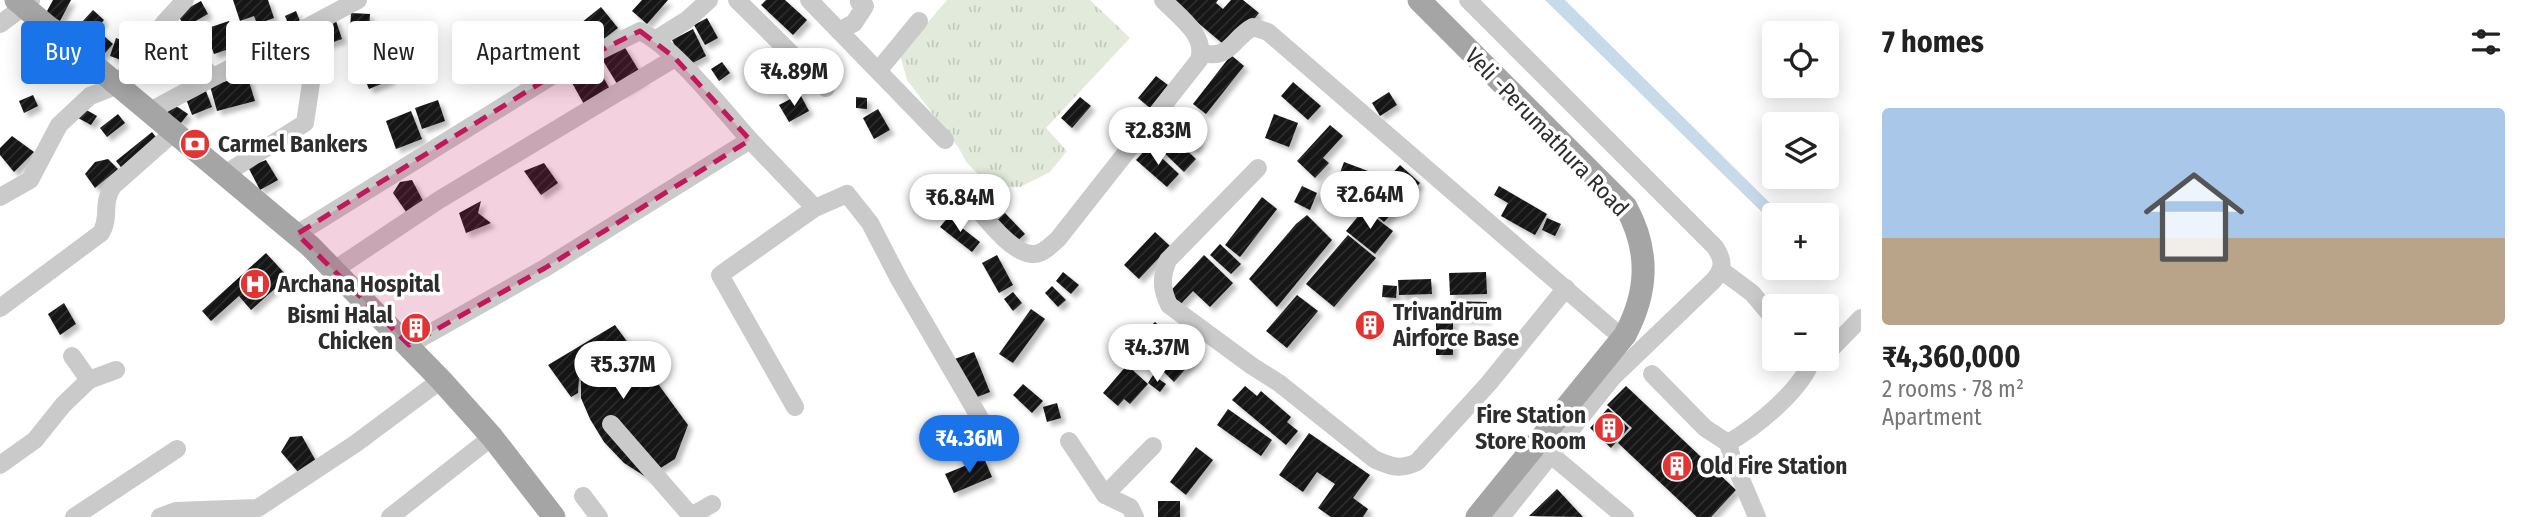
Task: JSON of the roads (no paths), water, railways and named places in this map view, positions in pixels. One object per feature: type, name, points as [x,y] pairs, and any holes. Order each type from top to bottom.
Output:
[{"type":"main road","points":[[1403,0],[1615,217],[1626,243],[1629,265],[1621,312],[1612,329],[1460,517]]},
{"type":"main road","name":"Veli -Perumathura Road","points":[[1419,0],[1626,207],[1638,229],[1643,258],[1643,281],[1637,313],[1625,335],[1477,517]]},
{"type":"main road","points":[[24,2],[118,85],[297,234],[441,380],[492,437],[554,517]]},
{"type":"street","points":[[166,21],[185,0]]},
{"type":"street","points":[[318,21],[358,0]]},
{"type":"street","points":[[655,40],[687,20],[709,0]]},
{"type":"street","points":[[737,0],[826,88]]},
{"type":"street","points":[[809,0],[945,140]]},
{"type":"street","points":[[839,31],[854,23],[865,6],[859,2],[861,0]]},
{"type":"street","points":[[1163,0],[1197,36],[1205,51]]},
{"type":"street","points":[[1468,0],[1721,256],[1721,270],[1713,281],[1613,377],[1501,517]]},
{"type":"street","points":[[0,23],[24,2]]},
{"type":"street","points":[[878,71],[919,21]]},
{"type":"street","points":[[1205,51],[1222,54],[1253,27],[1268,32],[1612,329]]},
{"type":"street","points":[[297,234],[562,69],[640,31],[675,58],[815,208]]},
{"type":"street","points":[[970,200],[1016,248],[1034,255],[1041,253],[1058,239],[1205,51]]},
{"type":"street","points":[[334,270],[439,200],[675,58]]},
{"type":"street","points":[[212,77],[226,70]]},
{"type":"street","points":[[150,111],[199,84]]},
{"type":"street","points":[[225,174],[304,123],[310,84]]},
{"type":"street","points":[[0,197],[30,180],[59,125],[90,96],[118,85]]},
{"type":"street","points":[[0,308],[101,233],[106,219],[106,196],[113,186],[174,132]]},
{"type":"street","points":[[409,345],[545,268],[750,140]]},
{"type":"street","points":[[1258,168],[1168,260],[1162,275],[1163,290],[1169,305],[1279,383],[1374,459],[1390,466],[1405,468],[1418,462],[1489,383],[1566,288]]},
{"type":"street","points":[[795,407],[720,275],[815,208],[847,194],[870,223],[899,279],[995,444]]},
{"type":"street","points":[[1721,270],[1752,293],[1762,305]]},
{"type":"street","points":[[1839,341],[1861,318]]},
{"type":"street","points":[[72,356],[89,380]]},
{"type":"street","points":[[0,465],[35,440],[63,405],[89,380],[116,370]]},
{"type":"street","points":[[1728,443],[1759,423],[1807,371]]},
{"type":"street","points":[[1652,373],[1705,428],[1728,443],[1757,517]]},
{"type":"street","points":[[160,517],[176,511],[258,508],[355,444],[441,380]]},
{"type":"street","points":[[611,424],[692,517],[712,505]]},
{"type":"street","points":[[390,517],[492,437]]},
{"type":"street","points":[[1069,441],[1105,495],[1130,507],[1135,517]]},
{"type":"street","points":[[1105,495],[1153,446]]},
{"type":"street","points":[[74,517],[177,449]]},
{"type":"street","points":[[1550,454],[1625,517]]},
{"type":"street","points":[[583,496],[600,517]]},
{"type":"water","points":[[1545,0],[1565,0],[1770,203],[1762,203],[1762,212]]},
{"type":"place","name":"Carmel Bankers","points":[[195,144]]},
{"type":"place","name":"Archana Hospital","points":[[255,284]]},
{"type":"place","name":"Trivandrum Airforce Base","points":[[1370,325]]},
{"type":"place","name":"Bismi Halal Chicken","points":[[416,328]]},
{"type":"place","name":"Fire Station Store Room","points":[[1609,428]]},
{"type":"place","name":"Old Fire Station","points":[[1677,466]]}]
